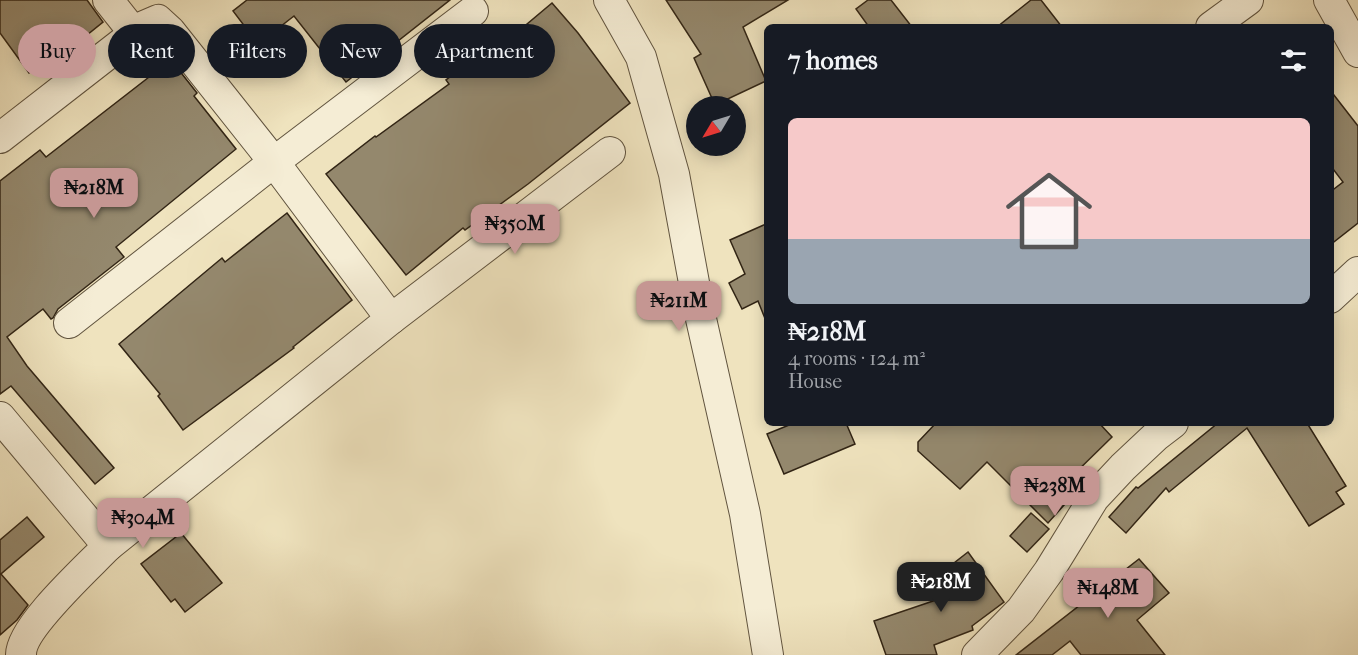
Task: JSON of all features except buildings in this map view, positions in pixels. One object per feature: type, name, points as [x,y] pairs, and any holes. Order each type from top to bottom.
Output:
[{"type":"street","points":[[108,0],[127,24]]},
{"type":"street","points":[[609,0],[640,57],[674,174],[699,310],[745,514],[768,655]]},
{"type":"street","points":[[1215,24],[1248,0]]},
{"type":"street","points":[[1329,0],[1358,52]]},
{"type":"street","points":[[69,323],[274,162],[473,11]]},
{"type":"street","points":[[0,138],[108,55]]},
{"type":"street","points":[[195,62],[274,162],[391,319]]},
{"type":"street","points":[[21,655],[20,647],[32,626],[108,546],[391,319],[610,152]]},
{"type":"street","points":[[1334,294],[1358,272]]},
{"type":"street","points":[[0,417],[108,546]]},
{"type":"street","points":[[977,655],[1021,610],[1050,571],[1094,498],[1158,427]]}]
